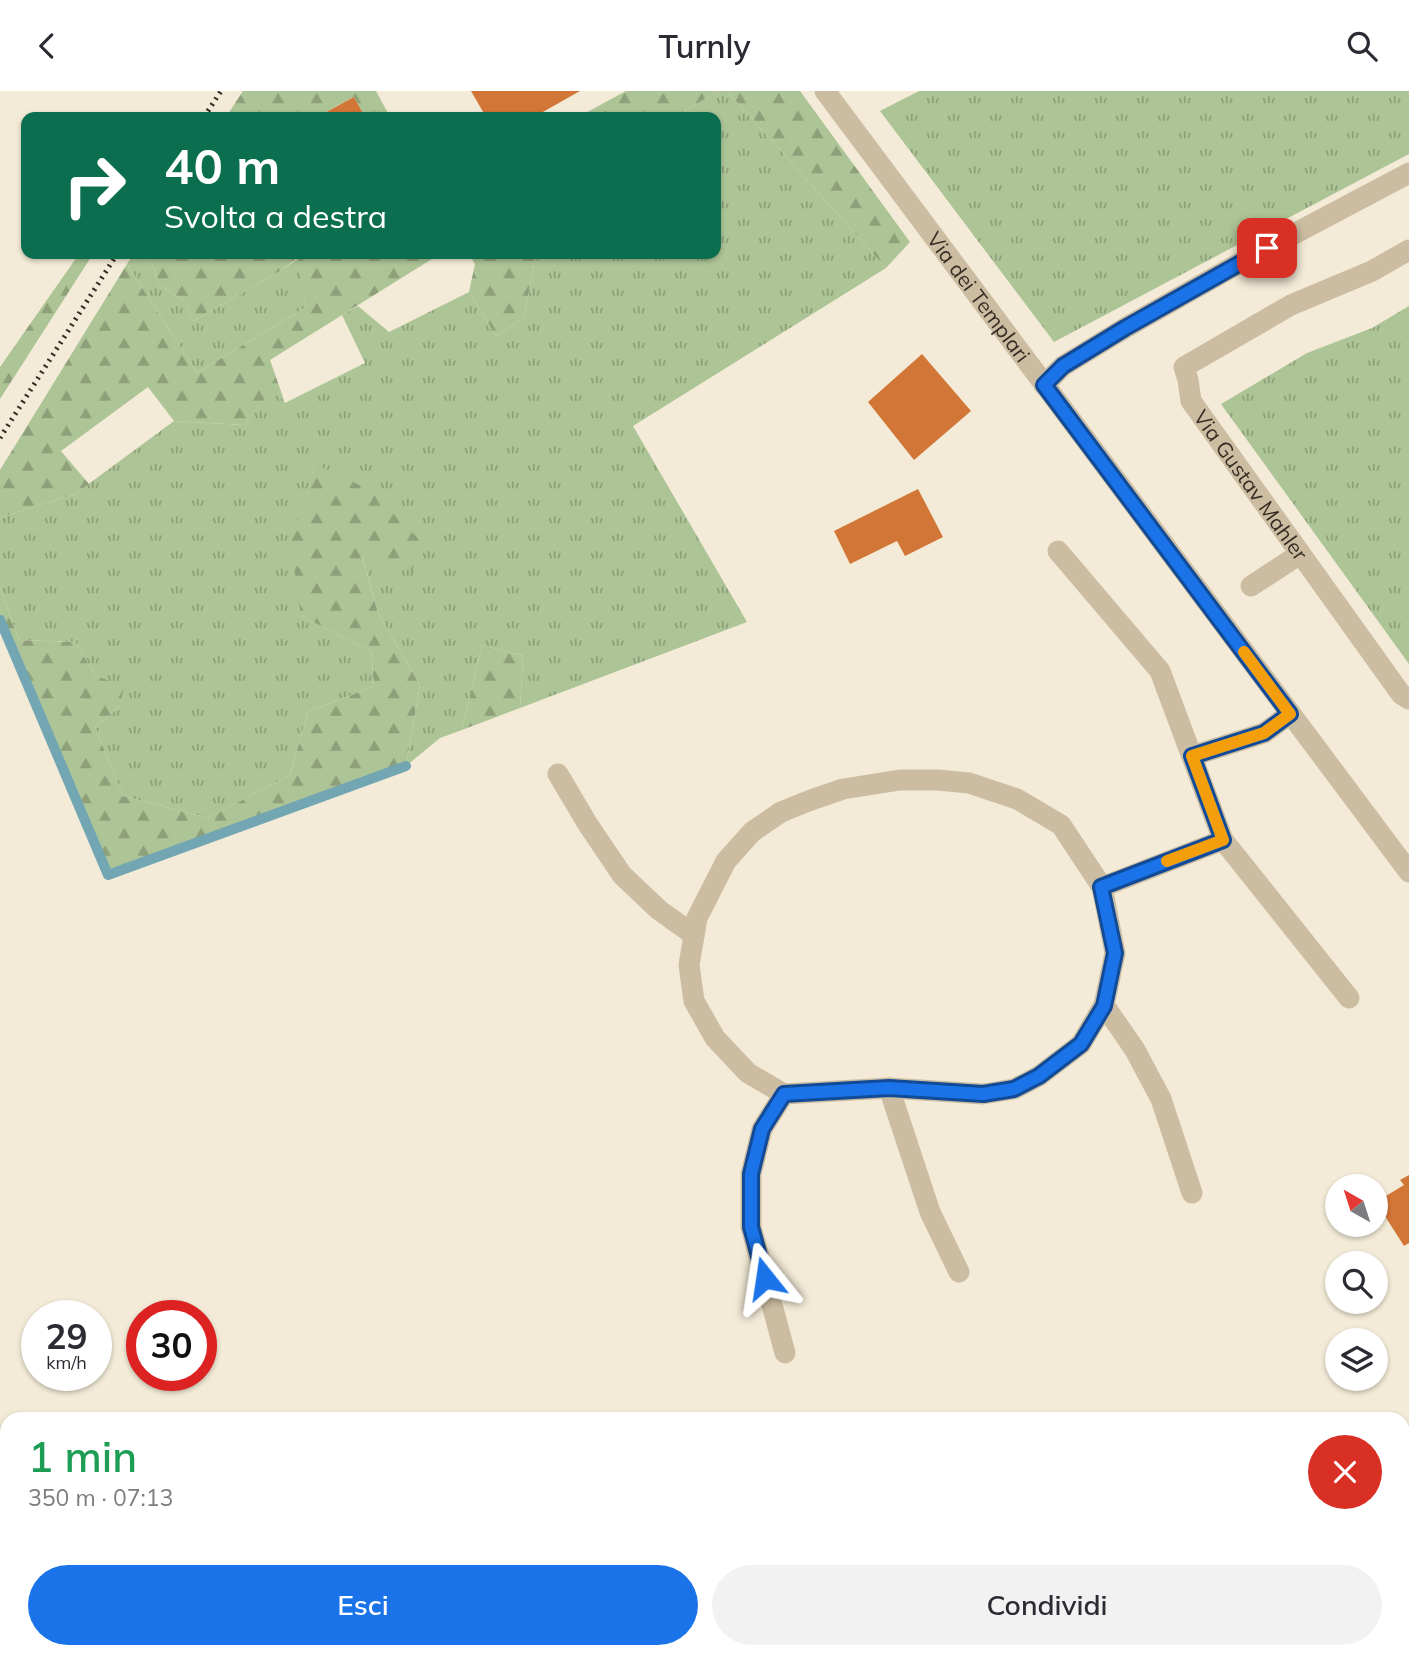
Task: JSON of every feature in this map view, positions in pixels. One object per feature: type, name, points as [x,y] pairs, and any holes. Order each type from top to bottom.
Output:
[{"type":"street","name":"Via dei Templari","points":[[825,91],[1409,872]]},
{"type":"street","points":[[1044,385],[1063,366],[1125,328],[1243,261],[1409,173]]},
{"type":"street","name":"Via Gustav Mahler","points":[[1409,250],[1372,271],[1291,306],[1184,367],[1191,401],[1401,694],[1409,699]]},
{"type":"street","points":[[1058,551],[1160,671],[1223,840],[1349,998]]},
{"type":"street","points":[[1251,586],[1300,554]]},
{"type":"street","points":[[1192,756],[1264,733],[1290,714]]},
{"type":"street","points":[[558,774],[622,875],[659,910],[694,935]]},
{"type":"street","points":[[900,780],[938,780],[969,783],[1017,799],[1061,825],[1101,887],[1115,953],[1104,1006],[1081,1044],[1039,1076],[1014,1089],[983,1094],[889,1088],[784,1094],[748,1073],[715,1038],[694,1001],[689,965],[697,918],[726,861],[752,832],[781,812],[844,789],[900,780]]},
{"type":"street","points":[[1101,887],[1223,840]]},
{"type":"street","points":[[1104,1006],[1135,1050],[1161,1100],[1192,1193]]},
{"type":"street","points":[[889,1088],[929,1212],[959,1272]]},
{"type":"street","points":[[784,1094],[762,1129],[751,1174],[751,1227],[785,1353]]},
{"type":"green space","points":[[243,91],[376,91],[387,112],[362,112],[354,97],[326,112],[229,112]]},
{"type":"green space","points":[[626,91],[719,91],[683,112],[587,112]]},
{"type":"green space","points":[[719,91],[727,91],[886,268],[633,426],[747,622],[520,708],[523,656],[482,645],[462,730],[440,738],[406,766],[420,685],[378,613],[362,555],[315,465],[305,499],[301,616],[371,651],[374,686],[308,712],[290,775],[208,818],[123,796],[95,727],[120,706],[96,676],[75,642],[19,640],[0,588],[2,517],[75,494],[174,421],[244,425],[273,387],[285,403],[365,363],[342,315],[358,306],[389,332],[469,292],[496,336],[524,318],[535,259],[721,259],[721,112],[683,112]]},
{"type":"green space","points":[[727,91],[800,91],[910,242],[886,268]]},
{"type":"green space","points":[[919,91],[1409,91],[1409,154],[1054,342],[880,111]]},
{"type":"green space","points":[[76,259],[90,259],[0,399],[0,367]]},
{"type":"green space","points":[[130,259],[151,259],[159,284],[184,301],[193,321],[299,259],[306,307],[197,373],[127,264]]},
{"type":"green space","points":[[151,259],[296,259],[282,270],[193,321],[184,301],[159,284]]},
{"type":"green space","points":[[298,259],[432,259],[270,360],[285,403],[273,388],[244,425],[174,421],[148,387],[61,451],[89,484],[75,494],[2,517],[0,520],[0,470],[127,264],[197,373],[306,307]]},
{"type":"green space","points":[[472,259],[535,259],[524,318],[496,336],[469,292],[475,264]]},
{"type":"green space","points":[[1409,306],[1409,664],[1221,404],[1307,353],[1372,328]]},
{"type":"green space","points":[[315,464],[368,489],[422,542],[412,571],[362,556],[378,613],[420,685],[406,766],[108,875],[0,620],[0,588],[19,640],[75,642],[96,676],[124,686],[120,706],[95,727],[123,796],[208,818],[290,775],[308,712],[374,686],[371,651],[301,616],[290,540]]},
{"type":"green space","points":[[482,645],[523,656],[520,708],[462,730]]},
{"type":"building","points":[[471,91],[580,91],[543,112],[483,112]]},
{"type":"building","points":[[354,97],[362,112],[326,112]]},
{"type":"building","points":[[922,354],[971,411],[914,460],[868,402]]},
{"type":"building","points":[[918,489],[943,537],[905,556],[897,541],[850,564],[834,531]]},
{"type":"building","points":[[1409,1175],[1409,1243],[1404,1246],[1388,1221],[1388,1195],[1404,1185],[1400,1180]]},
{"type":"waterway","points":[[0,620],[108,875],[406,766]]},
{"type":"railway","points":[[207,112],[221,91]]},
{"type":"railway","points":[[0,438],[114,259]]},
{"type":"slow traffic","points":[[1167,861],[1223,840],[1192,756],[1264,733],[1290,714],[1244,652]]},
{"type":"route","points":[[765,1278],[751,1227],[751,1174],[762,1129],[784,1094],[889,1088],[983,1094],[1014,1089],[1039,1076],[1081,1044],[1104,1006],[1115,953],[1101,887],[1223,840],[1192,756],[1264,733],[1290,714],[1044,385],[1063,366],[1267,248]]}]
